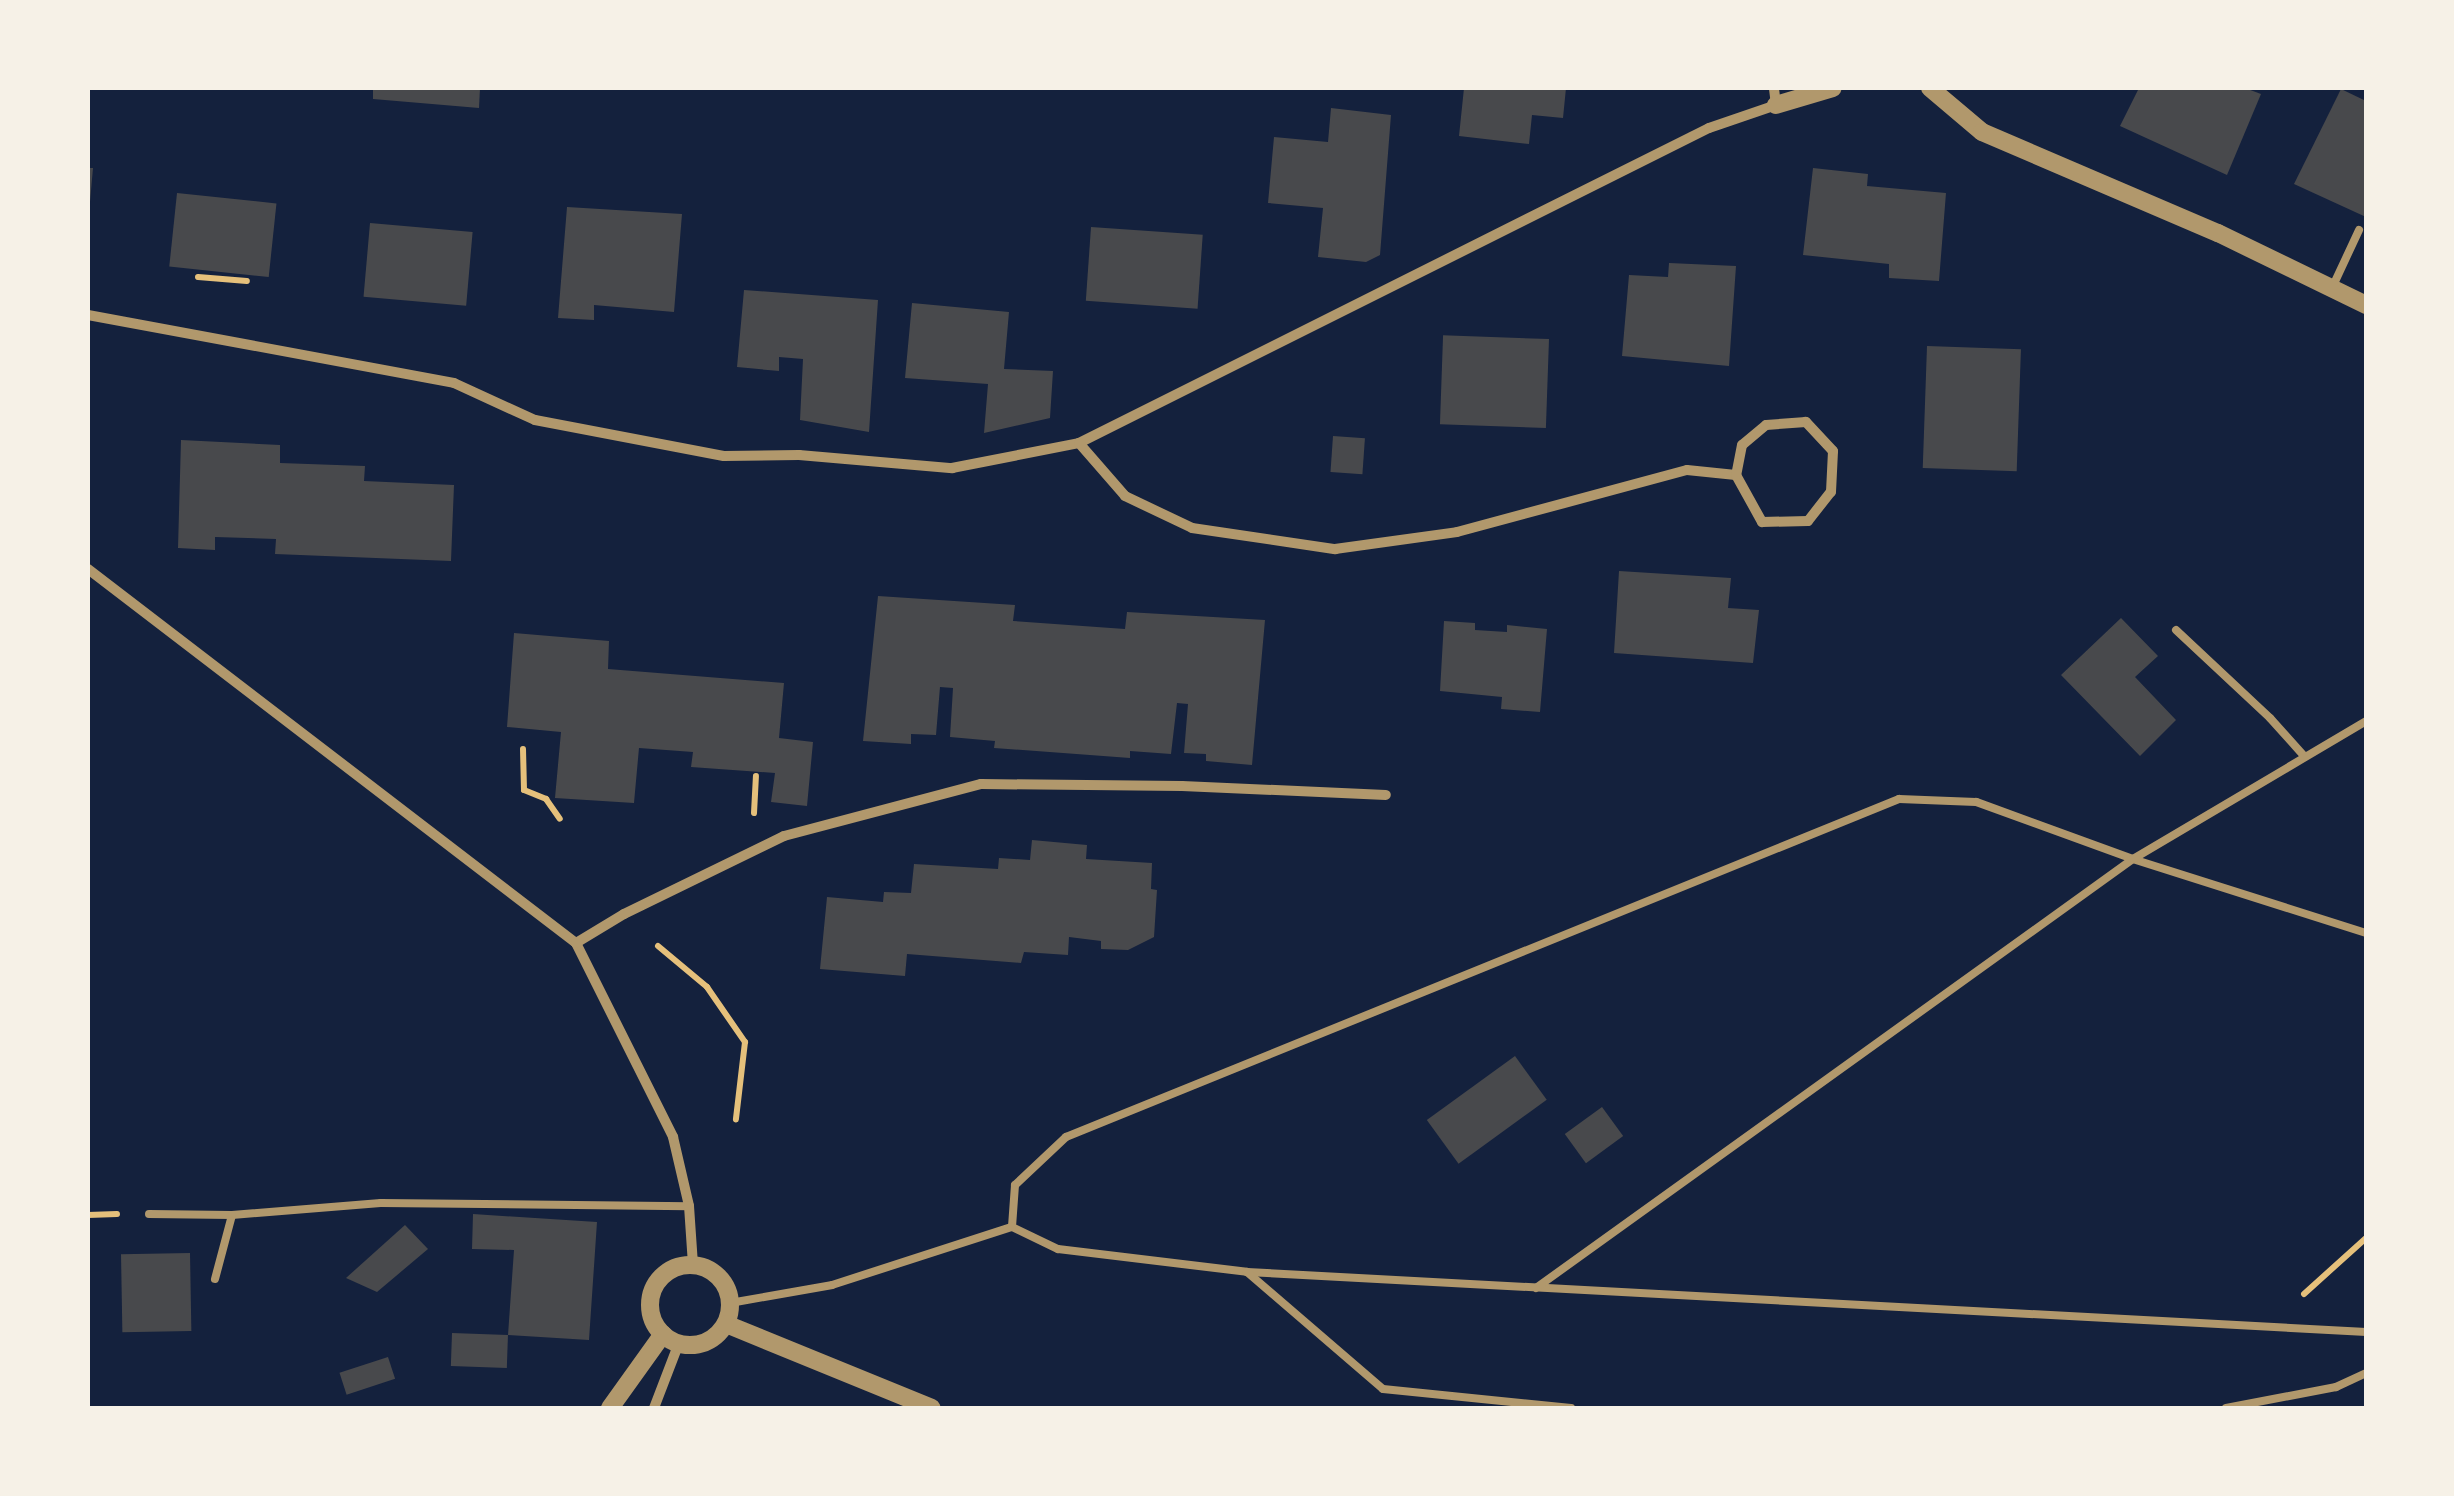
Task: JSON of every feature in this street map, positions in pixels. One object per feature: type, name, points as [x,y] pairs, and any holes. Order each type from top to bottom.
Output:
[{"type":"street","points":[[88,315],[454,383],[535,420],[724,456],[799,455],[952,468],[1079,444],[1775,96],[1833,88]]},
{"type":"street","points":[[1930,88],[1982,132],[2366,305]]},
{"type":"street","points":[[1806,422],[1833,450],[1831,492],[1808,521],[1762,522],[1736,474],[1742,445],[1766,425],[1806,422]]},
{"type":"street","points":[[1079,444],[1124,496],[1192,528],[1335,549],[1457,532],[1687,470],[1736,474]]},
{"type":"street","points":[[88,569],[576,943],[672,1136],[689,1206],[693,1265]]},
{"type":"street","points":[[576,943],[624,914],[784,836],[980,784],[1182,786],[1386,795]]},
{"type":"street","points":[[693,1265],[718,1276],[730,1303],[726,1324],[706,1342],[671,1339],[652,1319],[652,1293],[667,1272],[693,1265]]},
{"type":"street","points":[[726,1324],[932,1408]]},
{"type":"street","points":[[610,1408],[671,1339]]},
{"type":"street","points":[[654,1408],[671,1339]]},
{"type":"lane","points":[[2332,288],[2359,230]]},
{"type":"lane","points":[[2176,630],[2270,718],[2306,758]]},
{"type":"lane","points":[[1536,1288],[2133,858],[2366,721]]},
{"type":"lane","points":[[1012,1227],[1015,1185],[1066,1137],[1899,798],[1976,802],[2133,858],[2366,932]]},
{"type":"lane","points":[[149,1214],[232,1215],[381,1204],[689,1206]]},
{"type":"lane","points":[[215,1279],[232,1215]]},
{"type":"lane","points":[[730,1303],[832,1285],[1012,1227],[1058,1249],[1247,1272],[2366,1332]]},
{"type":"lane","points":[[1247,1272],[1383,1389],[1572,1408]]},
{"type":"lane","points":[[2226,1408],[2336,1387],[2366,1373]]},
{"type":"path","points":[[198,277],[248,281]]},
{"type":"path","points":[[523,749],[524,790],[546,799],[560,819]]},
{"type":"path","points":[[754,815],[756,776]]},
{"type":"path","points":[[658,946],[707,987],[745,1042],[736,1119]]},
{"type":"path","points":[[2269,1324],[2366,1238]]},
{"type":"building","points":[[373,88],[480,88],[479,108],[373,99]]},
{"type":"building","points":[[1464,88],[1566,88],[1563,118],[1532,115],[1529,144],[1459,136]]},
{"type":"building","points":[[2139,88],[2245,88],[2261,94],[2227,175],[2120,126]]},
{"type":"building","points":[[2341,89],[2366,101],[2366,217],[2294,184]]},
{"type":"building","points":[[1331,108],[1391,115],[1380,255],[1366,262],[1318,257],[1323,208],[1268,203],[1274,137],[1328,142]]},
{"type":"building","points":[[88,168],[93,168],[90,202],[88,202]]},
{"type":"building","points":[[1813,168],[1868,174],[1867,186],[1946,193],[1939,281],[1889,278],[1889,264],[1803,255]]},
{"type":"building","points":[[177,193],[276,203],[269,277],[169,267]]},
{"type":"building","points":[[567,207],[682,214],[674,312],[594,305],[594,320],[558,318]]},
{"type":"building","points":[[370,223],[473,232],[466,306],[364,297]]},
{"type":"building","points":[[1091,227],[1203,235],[1198,309],[1086,301]]},
{"type":"building","points":[[1669,263],[1736,266],[1729,366],[1622,356],[1629,275],[1668,277]]},
{"type":"building","points":[[744,290],[878,300],[869,432],[800,420],[803,359],[779,357],[779,371],[737,367]]},
{"type":"building","points":[[912,303],[1009,312],[1004,369],[1053,371],[1050,418],[984,433],[988,384],[905,378]]},
{"type":"building","points":[[1443,335],[1549,339],[1546,428],[1440,424]]},
{"type":"building","points":[[1927,346],[2021,349],[2017,471],[1923,468]]},
{"type":"building","points":[[1333,436],[1365,438],[1362,474],[1330,472]]},
{"type":"building","points":[[181,440],[280,445],[280,463],[365,466],[364,481],[454,485],[451,561],[275,554],[276,539],[215,537],[215,550],[178,548]]},
{"type":"building","points":[[1619,571],[1731,578],[1728,608],[1759,610],[1753,663],[1614,653]]},
{"type":"building","points":[[878,596],[1015,605],[1013,621],[1125,629],[1127,612],[1265,620],[1252,765],[1206,761],[1206,754],[1184,753],[1188,704],[1177,703],[1171,754],[1130,751],[1130,758],[994,748],[995,741],[950,737],[953,688],[940,687],[936,735],[911,734],[911,744],[863,741]]},
{"type":"building","points":[[2121,618],[2158,656],[2135,677],[2176,720],[2140,756],[2061,675]]},
{"type":"building","points":[[1444,621],[1475,623],[1475,630],[1507,632],[1507,625],[1547,629],[1540,712],[1501,709],[1502,697],[1440,691]]},
{"type":"building","points":[[514,633],[609,641],[608,669],[784,683],[779,738],[813,742],[807,806],[771,802],[775,773],[691,767],[693,752],[639,748],[634,803],[555,798],[561,732],[507,727]]},
{"type":"building","points":[[1032,840],[1087,845],[1086,859],[1152,863],[1151,889],[1157,890],[1154,937],[1128,950],[1101,949],[1101,941],[1069,937],[1068,955],[1024,952],[1021,963],[907,954],[905,976],[820,969],[827,897],[883,902],[884,892],[911,893],[914,864],[998,869],[999,858],[1030,860]]},
{"type":"building","points":[[1515,1056],[1547,1100],[1459,1164],[1427,1120]]},
{"type":"building","points":[[1602,1107],[1623,1136],[1586,1163],[1565,1134]]},
{"type":"building","points":[[473,1214],[597,1222],[589,1340],[508,1335],[514,1250],[472,1249]]},
{"type":"building","points":[[405,1225],[428,1249],[377,1292],[346,1278]]},
{"type":"building","points":[[190,1253],[191,1331],[122,1332],[121,1254]]},
{"type":"building","points":[[452,1333],[508,1335],[507,1368],[451,1366]]},
{"type":"building","points":[[388,1357],[395,1379],[347,1395],[339,1373]]}]
